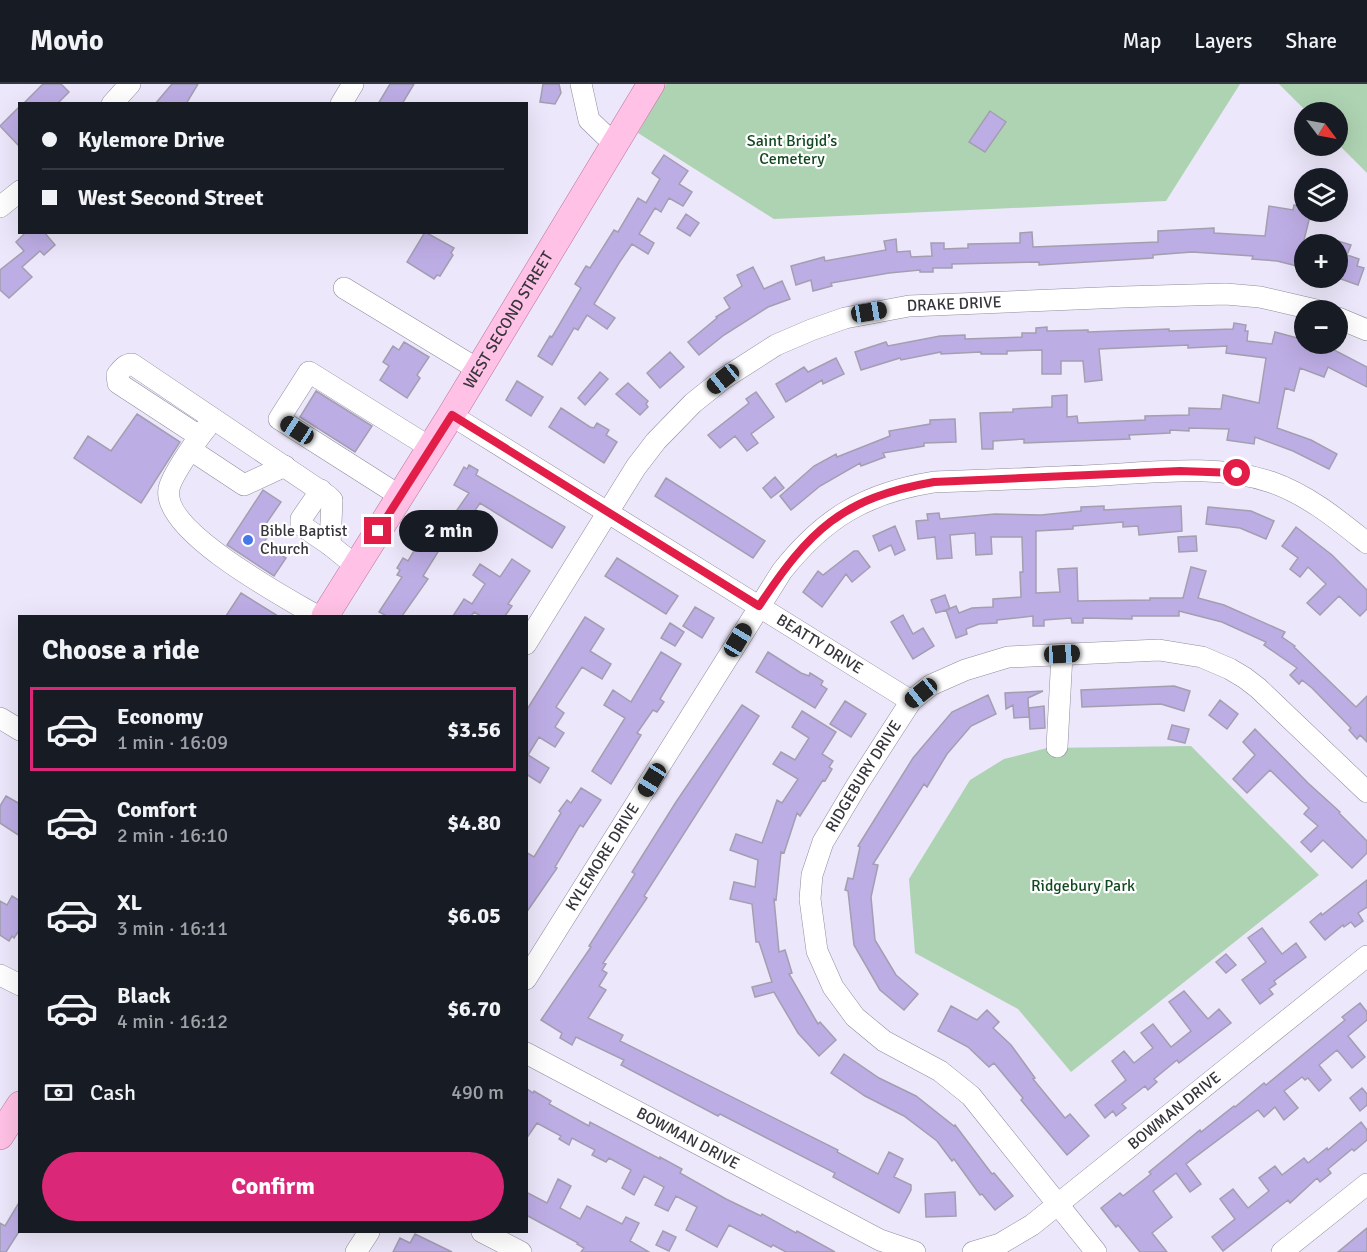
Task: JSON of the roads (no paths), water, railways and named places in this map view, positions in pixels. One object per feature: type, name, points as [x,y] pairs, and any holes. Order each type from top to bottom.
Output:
[{"type":"main road","name":"WEST SECOND STREET","points":[[326,615],[452,415],[651,84]]},
{"type":"main road","points":[[0,1136],[18,1108]]},
{"type":"street","points":[[114,102],[130,84]]},
{"type":"street","points":[[342,102],[353,84]]},
{"type":"street","points":[[581,84],[589,120],[614,144]]},
{"type":"street","points":[[0,207],[18,193]]},
{"type":"street","points":[[344,288],[478,370]]},
{"type":"street","name":"DRAKE DRIVE","points":[[528,641],[636,467],[656,441],[693,403],[723,379],[776,345],[845,318],[933,304],[1226,294],[1260,297],[1294,305]]},
{"type":"street","points":[[1348,322],[1367,330]]},
{"type":"street","points":[[285,466],[244,485],[195,443],[118,383],[117,375],[126,366],[132,364],[217,419],[321,490],[332,500],[330,544]]},
{"type":"street","points":[[400,496],[279,418],[309,372],[431,448]]},
{"type":"street","name":"BEATTY DRIVE","points":[[452,415],[911,701]]},
{"type":"street","points":[[217,419],[211,422],[195,443],[169,490],[172,507],[196,537],[235,567],[315,615]]},
{"type":"street","name":"KYLEMORE DRIVE","points":[[528,976],[759,606],[797,553],[816,533],[857,504],[881,494],[934,482],[1180,471],[1237,473],[1272,482],[1305,497],[1367,543]]},
{"type":"street","points":[[321,490],[300,522],[301,525],[330,544],[356,566]]},
{"type":"street","name":"RIDGEBURY DRIVE","points":[[1096,1252],[971,1096],[940,1071],[884,1041],[855,1017],[833,987],[818,951],[810,899],[812,875],[829,830],[911,701],[931,685],[978,665],[1008,657],[1159,650],[1181,652],[1215,662],[1258,688],[1367,792]]},
{"type":"street","points":[[1057,747],[1062,654]]},
{"type":"street","points":[[0,718],[18,729]]},
{"type":"street","name":"BOWMAN DRIVE","points":[[973,1252],[1000,1244],[1018,1234],[1367,956]]},
{"type":"street","name":"BOWMAN DRIVE","points":[[528,1054],[880,1240],[915,1252]]},
{"type":"street","points":[[1282,1252],[1367,1184]]},
{"type":"street","points":[[356,1252],[368,1233]]},
{"type":"street","points":[[484,1233],[521,1252]]},
{"type":"place","name":"Bible Baptist Church","points":[[248,540]]},
{"type":"park label","name":"Saint Brigid’s Cemetery","points":[[792,150]]},
{"type":"park label","name":"Ridgebury Park","points":[[1083,886]]}]
